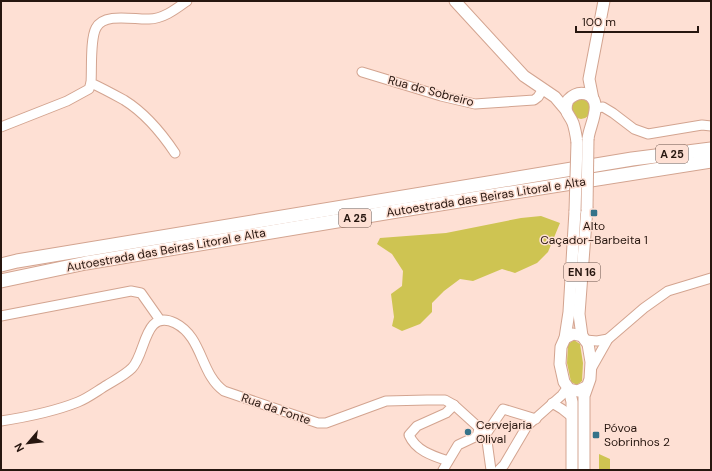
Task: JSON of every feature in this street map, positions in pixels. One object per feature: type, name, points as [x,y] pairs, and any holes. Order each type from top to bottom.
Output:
[{"type":"highway","name":"Autoestrada das Beiras Litoral e Alta","points":[[1,265],[17,261],[632,159],[711,149]]},
{"type":"highway","name":"Autoestrada das Beiras Litoral e Alta","points":[[1,281],[94,261],[422,206],[711,161]]},
{"type":"main road","points":[[455,1],[524,76],[560,101],[566,110]]},
{"type":"main road","name":"EN 16","points":[[584,470],[584,396],[590,379],[591,362],[579,314],[587,208],[588,139],[594,108],[589,79],[604,1]]},
{"type":"main road","name":"EN 16","points":[[572,470],[572,402],[568,388],[564,382],[560,364],[561,347],[565,338],[569,312],[575,211],[577,142],[576,132],[566,110],[568,100],[578,94],[589,79]]},
{"type":"main road","points":[[546,90],[562,95],[585,94],[594,108],[590,121],[581,124],[572,121]]},
{"type":"main road","points":[[565,338],[573,334],[584,338]]},
{"type":"main road","points":[[568,388],[578,391],[586,387]]},
{"type":"street","points":[[1,127],[66,101],[89,88],[91,83],[94,36],[97,26],[103,21],[117,18],[149,19],[168,14],[187,1]]},
{"type":"street","name":"Rua do Sobreiro","points":[[362,72],[428,92],[475,104],[534,100],[546,90]]},
{"type":"street","points":[[91,83],[125,101],[146,118],[163,136],[175,153]]},
{"type":"street","points":[[594,108],[603,107],[634,129],[648,134],[702,125],[711,126]]},
{"type":"street","points":[[590,369],[608,339],[634,316],[662,295],[675,289],[711,278]]},
{"type":"street","points":[[1,316],[131,291],[141,293],[160,320],[152,327],[133,368],[121,377],[79,402],[32,416],[1,421]]},
{"type":"street","name":"Rua da Fonte","points":[[160,320],[167,320],[176,324],[191,336],[199,350],[210,377],[216,385],[224,391],[318,423],[326,423],[386,401],[445,400],[451,404]]},
{"type":"street","points":[[584,338],[597,341],[608,339]]},
{"type":"street","points":[[499,470],[504,465],[527,426],[568,388]]},
{"type":"street","points":[[552,403],[562,408],[572,417]]},
{"type":"street","points":[[448,461],[421,450],[409,435],[417,426],[446,413],[451,404],[482,432],[490,470]]},
{"type":"street","points":[[443,470],[458,445],[482,432],[503,409],[536,419]]},
{"type":"shaded area","points":[[581,99],[588,102],[591,109],[588,116],[581,119],[574,116],[571,109],[574,102]]},
{"type":"shaded area","points":[[541,216],[560,223],[548,252],[537,263],[515,273],[502,269],[473,281],[460,279],[444,291],[432,303],[432,312],[420,324],[402,331],[392,326],[394,317],[391,294],[402,286],[403,271],[392,254],[377,244],[380,238],[446,233],[521,218]]},
{"type":"shaded area","points":[[574,340],[580,344],[583,363],[582,381],[577,385],[571,382],[567,363],[568,344]]},
{"type":"shaded area","points":[[599,454],[610,459],[610,470],[599,470]]},
{"type":"place","name":"Alto Caçador-Barbeita 1","points":[[594,213]]},
{"type":"place","name":"Cervejaria Olival","points":[[468,432]]},
{"type":"place","name":"Póvoa Sobrinhos 2","points":[[596,435]]}]
